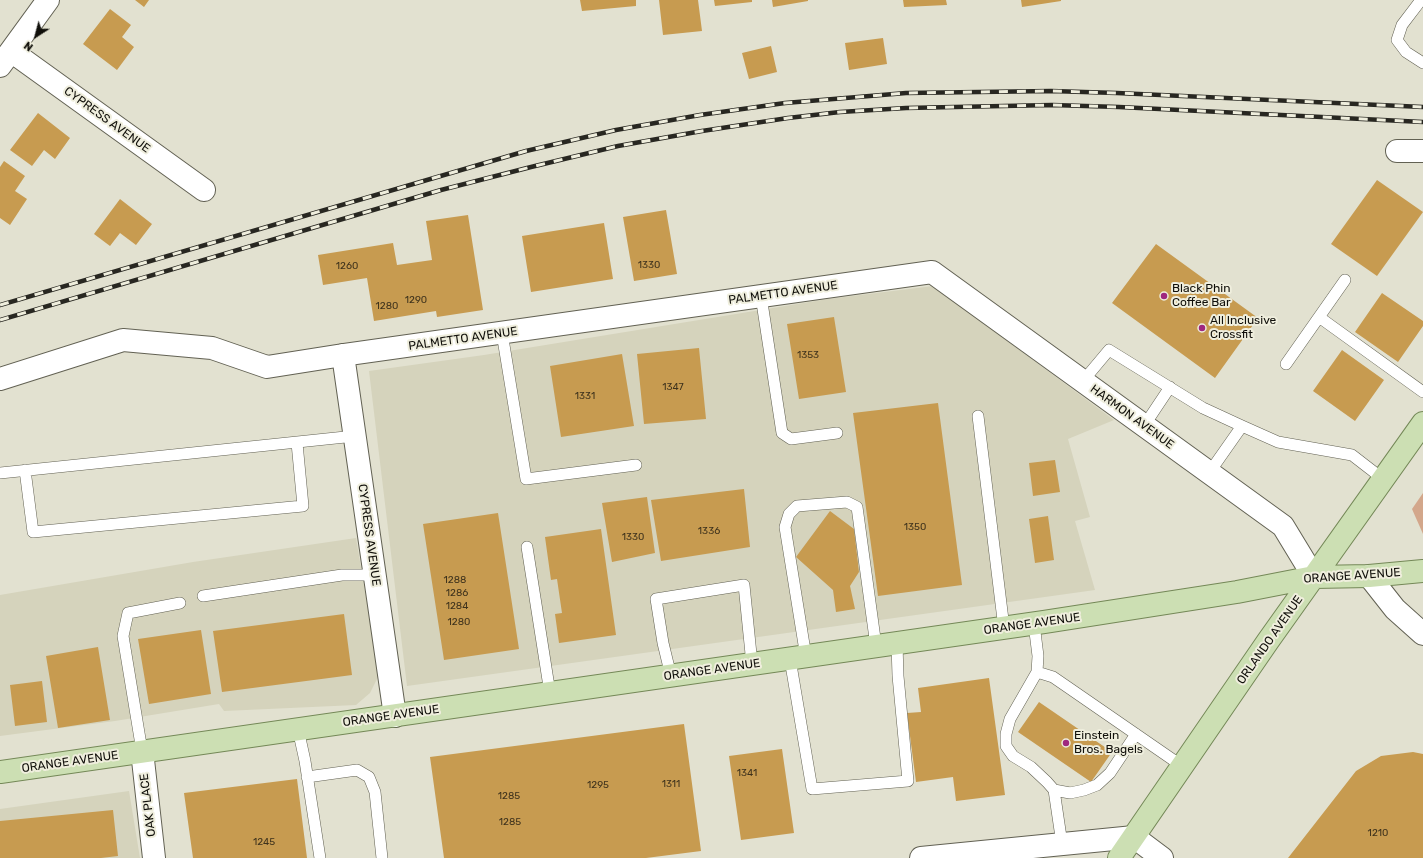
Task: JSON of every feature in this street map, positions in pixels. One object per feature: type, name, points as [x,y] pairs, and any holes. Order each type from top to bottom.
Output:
[{"type":"main road","name":"ORLANDO AVENUE","points":[[1119,858],[1423,423]]},
{"type":"main road","name":"ORANGE AVENUE","points":[[0,772],[1034,624],[1237,592],[1314,577],[1369,576],[1423,571]]},
{"type":"street","points":[[5,58],[48,0]]},
{"type":"street","name":"CYPRESS AVENUE","points":[[5,58],[204,190]]},
{"type":"street","points":[[1396,151],[1423,151]]},
{"type":"street","name":"PALMETTO AVENUE","points":[[0,379],[123,340],[212,348],[267,367],[932,272]]},
{"type":"street","name":"HARMON AVENUE","points":[[932,272],[1283,526],[1314,577]]},
{"type":"street","name":"CYPRESS AVENUE","points":[[343,355],[395,716]]},
{"type":"street","points":[[1369,576],[1395,609],[1423,634]]},
{"type":"street","name":"OAK PLACE","points":[[142,751],[154,858]]},
{"type":"street","points":[[921,858],[1134,837],[1162,858]]},
{"type":"lane","points":[[1421,0],[1402,25],[1397,40],[1406,52],[1423,63]]},
{"type":"lane","points":[[1286,364],[1345,280]]},
{"type":"lane","points":[[761,296],[782,433],[791,439],[837,433]]},
{"type":"lane","points":[[1319,316],[1423,392]]},
{"type":"lane","points":[[502,333],[526,479],[636,465]]},
{"type":"lane","points":[[1083,381],[1109,350],[1203,408],[1278,442],[1352,455],[1383,479]]},
{"type":"lane","points":[[1144,426],[1170,387]]},
{"type":"lane","points":[[978,416],[1004,628]]},
{"type":"lane","points":[[1209,473],[1242,426]]},
{"type":"lane","points":[[0,473],[355,436]]},
{"type":"lane","points":[[25,470],[32,532],[303,506],[297,442]]},
{"type":"lane","points":[[847,502],[857,507],[886,645],[898,676],[908,781],[812,789],[798,658],[785,527],[789,514],[797,506],[847,502]]},
{"type":"lane","points":[[527,547],[550,693]]},
{"type":"lane","points":[[203,596],[342,575],[375,575]]},
{"type":"lane","points":[[670,676],[656,599],[744,586],[752,664]]},
{"type":"lane","points":[[142,751],[123,636],[128,613],[180,603]]},
{"type":"lane","points":[[1034,624],[1038,656],[1037,672],[1010,719],[1006,734],[1006,746],[1014,756],[1031,767],[1054,790],[1062,844]]},
{"type":"lane","points":[[1037,672],[1053,677],[1182,766]]},
{"type":"lane","points":[[298,729],[320,858]]},
{"type":"lane","points":[[1054,790],[1070,793],[1097,785],[1110,773],[1136,734]]},
{"type":"lane","points":[[307,777],[357,770],[369,777],[375,792],[382,858]]},
{"type":"shaded area","points":[[933,286],[1114,420],[1068,439],[1090,517],[1075,521],[1095,590],[407,686],[369,371],[484,355],[828,299]]},
{"type":"shaded area","points":[[1423,493],[1423,534],[1412,509]]},
{"type":"shaded area","points":[[356,538],[379,675],[370,693],[356,705],[224,711],[219,704],[115,721],[0,736],[0,595],[193,562]]},
{"type":"shaded area","points":[[129,791],[140,858],[0,858],[0,809]]},
{"type":"building","points":[[135,0],[149,0],[144,7]]},
{"type":"building","points":[[580,0],[636,0],[636,6],[582,11]]},
{"type":"building","points":[[659,0],[698,0],[702,31],[663,35]]},
{"type":"building","points":[[714,0],[752,0],[752,2],[715,6]]},
{"type":"building","points":[[772,0],[808,0],[808,1],[773,7]]},
{"type":"building","points":[[903,0],[946,0],[947,5],[904,7]]},
{"type":"building","points":[[1021,0],[1061,0],[1061,1],[1022,7]]},
{"type":"building","points":[[110,9],[131,25],[122,37],[134,47],[117,70],[83,44]]},
{"type":"building","points":[[883,38],[887,64],[849,70],[845,43]]},
{"type":"building","points":[[771,46],[777,72],[749,79],[742,53]]},
{"type":"building","points":[[38,113],[70,138],[55,159],[44,150],[32,166],[10,150]]},
{"type":"building","points":[[4,161],[25,176],[15,191],[27,199],[10,225],[0,218],[0,167]]},
{"type":"building","points":[[1377,180],[1423,212],[1377,276],[1331,244]]},
{"type":"building","points":[[120,199],[152,224],[136,245],[120,233],[110,246],[94,234]]},
{"type":"building","points":[[666,210],[677,274],[634,281],[623,217]]},
{"type":"building","points":[[468,215],[483,310],[437,317],[436,311],[374,321],[367,278],[323,285],[318,255],[393,243],[397,265],[432,260],[426,221]]},
{"type":"building","points":[[604,223],[613,279],[531,292],[522,236]]},
{"type":"building","points":[[1156,244],[1258,318],[1215,378],[1112,303]]},
{"type":"building","points":[[1382,293],[1423,321],[1423,326],[1398,362],[1355,332]]},
{"type":"building","points":[[834,317],[846,392],[799,399],[787,324]]},
{"type":"building","points":[[699,348],[706,419],[644,424],[637,354]]},
{"type":"building","points":[[1342,350],[1384,380],[1355,421],[1313,391]]},
{"type":"building","points":[[622,354],[634,426],[561,437],[550,366]]},
{"type":"building","points":[[938,403],[962,585],[878,596],[853,413]]},
{"type":"building","points":[[1055,460],[1060,492],[1033,496],[1029,463]]},
{"type":"building","points":[[744,489],[750,547],[661,561],[651,500]]},
{"type":"building","points":[[647,497],[655,553],[612,562],[602,503]]},
{"type":"building","points":[[830,511],[854,529],[859,572],[850,586],[855,609],[836,612],[833,590],[796,557]]},
{"type":"building","points":[[498,513],[519,649],[444,660],[423,524]]},
{"type":"building","points":[[1048,516],[1054,560],[1035,563],[1029,519]]},
{"type":"building","points":[[601,529],[616,635],[559,643],[555,614],[562,613],[557,579],[551,580],[545,537]]},
{"type":"building","points":[[344,614],[352,675],[222,692],[213,631]]},
{"type":"building","points":[[201,630],[211,694],[149,704],[138,639]]},
{"type":"building","points":[[98,647],[110,720],[58,728],[46,656]]},
{"type":"building","points":[[989,678],[1005,795],[956,801],[953,777],[916,782],[907,713],[921,712],[918,688]]},
{"type":"building","points":[[42,681],[47,722],[15,726],[10,685]]},
{"type":"building","points":[[1039,702],[1112,752],[1091,782],[1018,732]]},
{"type":"building","points":[[684,724],[701,851],[646,858],[444,858],[430,757]]},
{"type":"building","points":[[782,749],[794,833],[741,840],[729,756]]},
{"type":"building","points":[[1413,752],[1423,754],[1423,858],[1288,858],[1356,771],[1381,756]]},
{"type":"building","points":[[297,779],[307,858],[193,858],[184,793]]},
{"type":"building","points":[[113,810],[118,856],[101,858],[0,858],[0,821]]},
{"type":"railway","points":[[0,305],[526,151],[616,130],[700,115],[785,103],[906,93],[1051,91],[1423,107]]},
{"type":"railway","points":[[0,320],[441,190],[618,146],[788,118],[840,112],[906,108],[1052,105],[1423,122]]},
{"type":"place","name":"Black Phin Coffee Bar","points":[[1164,296]]},
{"type":"place","name":"All Inclusive Crossfit","points":[[1202,328]]},
{"type":"place","name":"Einstein Bros. Bagels","points":[[1066,743]]}]
